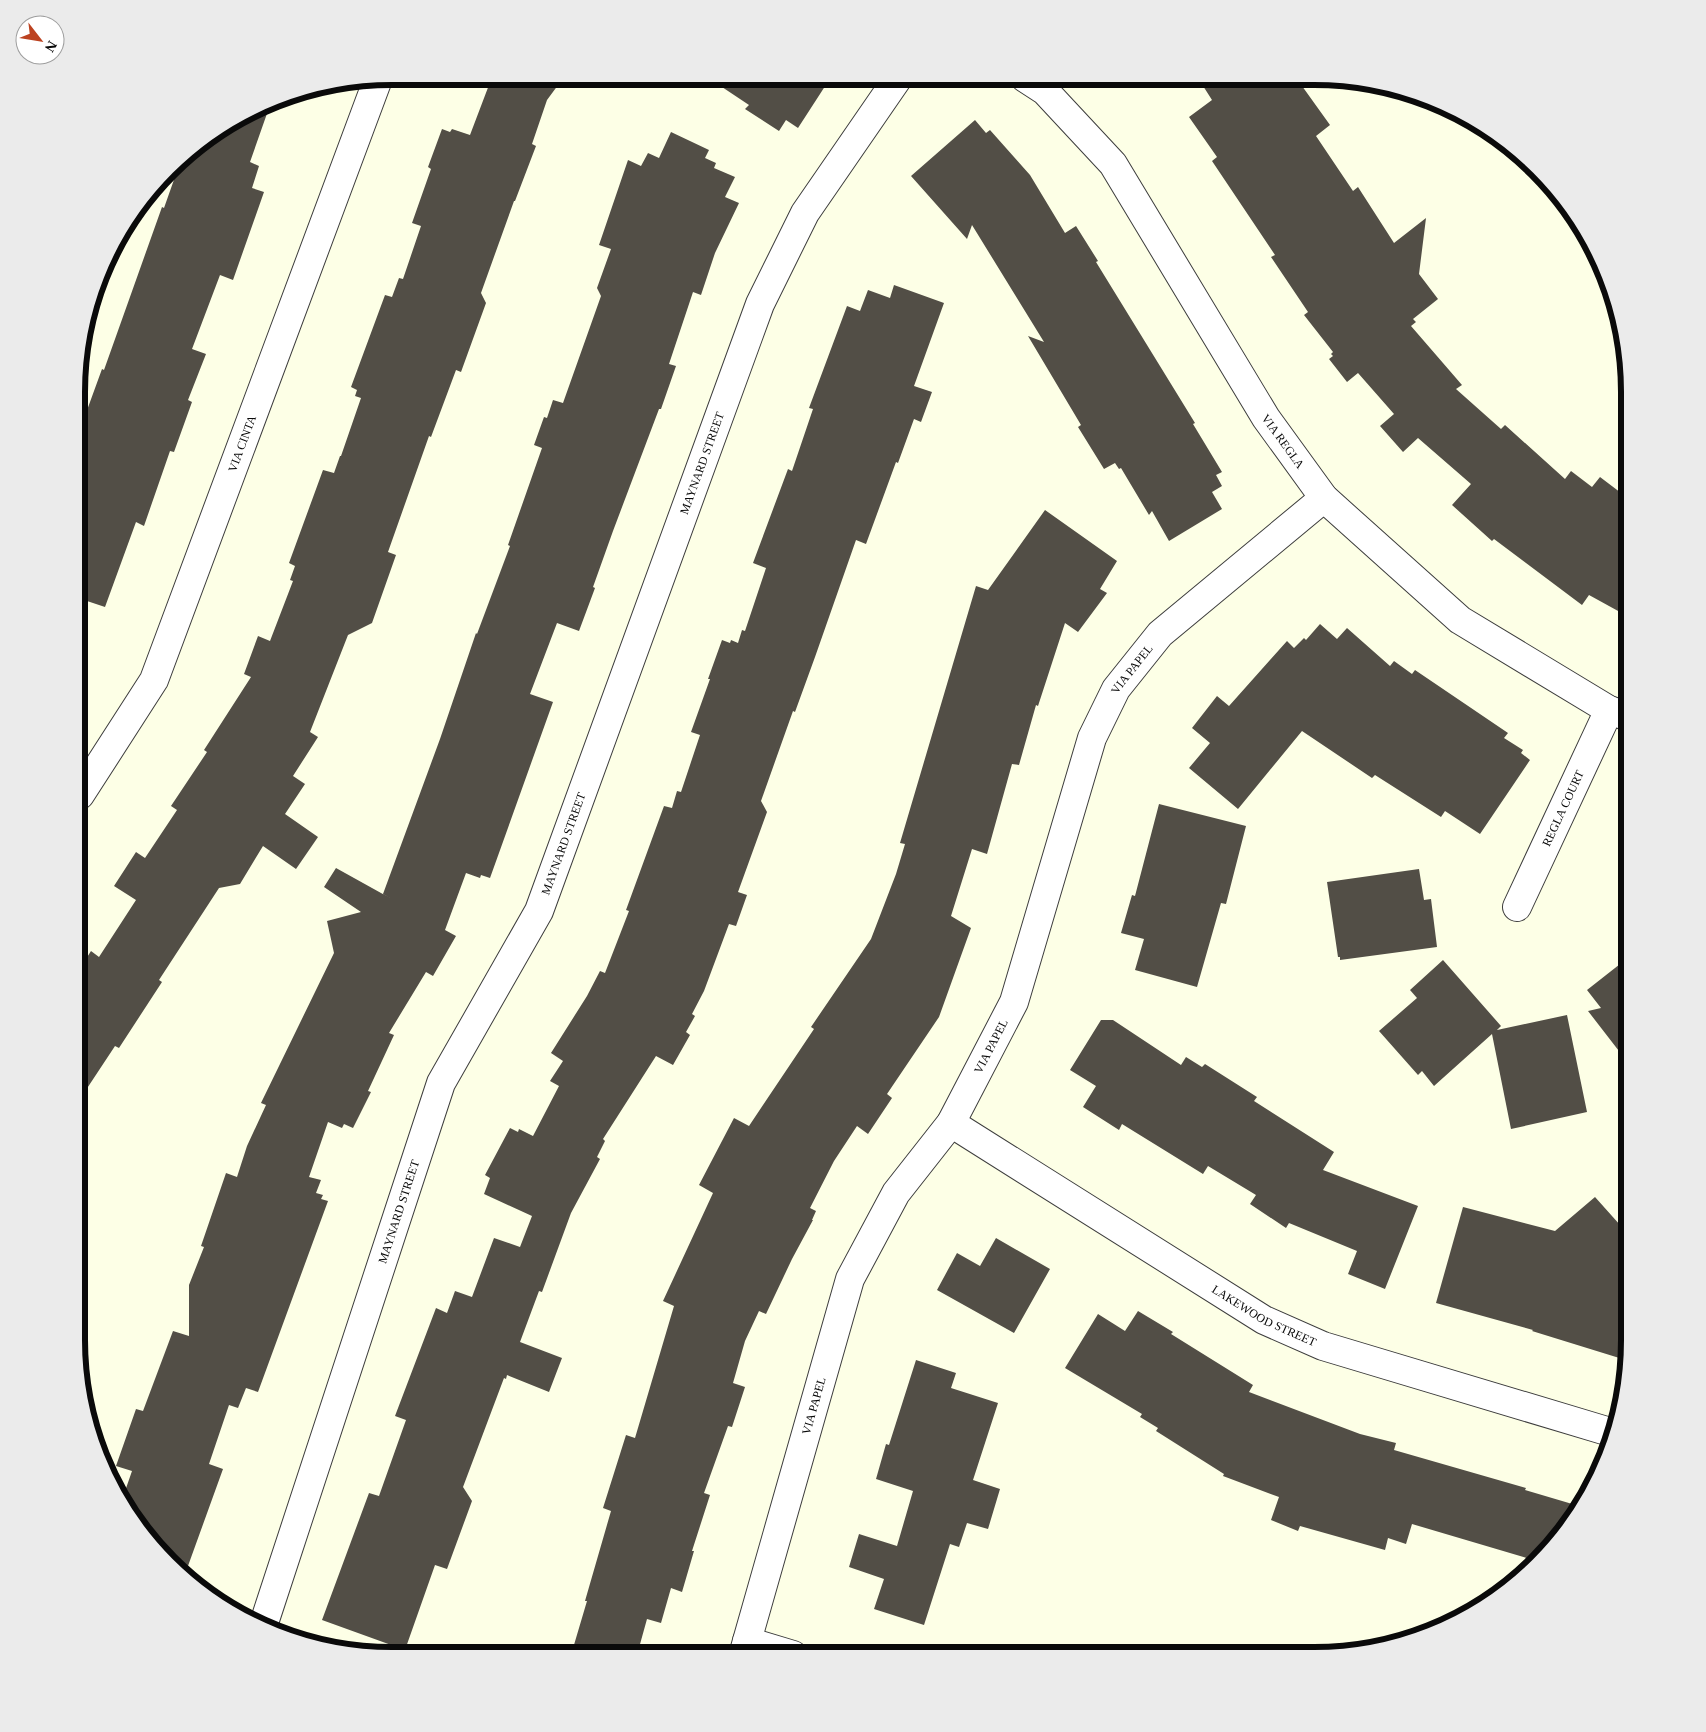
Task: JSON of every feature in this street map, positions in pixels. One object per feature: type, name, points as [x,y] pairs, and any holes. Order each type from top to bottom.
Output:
[{"type":"street","name":"MAYNARD STREET","points":[[265,1619],[441,1083],[539,911],[760,304],[805,213],[893,85]]},
{"type":"street","name":"VIA REGLA","points":[[1036,85],[1045,91],[1113,164],[1266,418],[1324,498],[1460,620],[1619,714]]},
{"type":"street","name":"VIA CINTA","points":[[85,787],[154,680],[375,86]]},
{"type":"street","name":"VIA PAPEL","points":[[745,1647],[850,1279],[896,1193],[952,1123],[1014,1002],[1092,738],[1116,690],[1160,634],[1324,498]]},
{"type":"street","name":"REGLA COURT","points":[[1517,907],[1619,714]]},
{"type":"street","name":"LAKEWOOD STREET","points":[[952,1123],[1264,1320],[1323,1346],[1607,1431]]},
{"type":"building","points":[[489,85],[558,85],[547,100],[532,144],[536,146],[481,293],[486,303],[461,372],[456,370],[431,437],[429,436],[388,552],[396,555],[372,623],[348,635],[310,732],[318,737],[293,776],[305,784],[285,814],[318,837],[296,869],[263,846],[240,884],[219,888],[159,980],[162,982],[119,1048],[115,1046],[85,1091],[85,960],[91,951],[99,957],[136,900],[114,886],[136,852],[145,858],[177,810],[171,806],[207,752],[204,750],[251,677],[244,674],[258,636],[270,641],[293,581],[290,580],[295,566],[289,563],[323,470],[334,473],[361,398],[355,396],[357,390],[351,387],[385,295],[392,297],[399,278],[403,279],[421,226],[412,223],[431,169],[428,167],[442,129],[450,132],[452,129],[470,135]]},
{"type":"building","points":[[719,85],[826,85],[798,128],[786,120],[779,131],[745,109],[749,105]]},
{"type":"building","points":[[1202,85],[1301,85],[1330,125],[1316,136],[1353,191],[1358,187],[1394,243],[1426,218],[1419,274],[1438,299],[1413,319],[1416,322],[1411,326],[1462,385],[1456,389],[1501,429],[1505,425],[1565,479],[1571,471],[1592,487],[1600,477],[1621,493],[1621,613],[1589,595],[1582,605],[1494,539],[1492,541],[1452,505],[1471,484],[1418,438],[1403,452],[1380,426],[1394,414],[1358,373],[1347,382],[1329,359],[1333,356],[1331,354],[1333,352],[1304,315],[1308,312],[1271,257],[1275,255],[1212,161],[1217,157],[1189,117],[1212,100]]},
{"type":"building","points":[[268,111],[250,162],[259,166],[252,188],[264,192],[233,280],[220,275],[192,349],[206,354],[188,400],[192,402],[174,452],[170,451],[144,526],[136,522],[105,607],[85,600],[85,416],[102,369],[104,370],[162,207],[164,208],[176,174],[190,161],[205,148],[239,126]]},
{"type":"building","points":[[975,120],[986,133],[990,130],[1030,175],[1065,233],[1076,226],[1195,423],[1193,424],[1222,472],[1216,475],[1222,486],[1212,492],[1222,509],[1169,541],[1152,511],[1149,515],[1121,468],[1119,469],[1115,463],[1104,469],[1078,427],[1081,425],[1028,336],[1044,342],[972,225],[967,239],[911,176]]},
{"type":"building","points":[[671,132],[709,150],[705,158],[716,163],[714,168],[735,177],[725,197],[739,203],[715,253],[701,295],[693,292],[669,364],[676,366],[613,531],[579,631],[557,623],[530,694],[553,702],[490,878],[481,875],[480,878],[466,873],[445,930],[456,936],[433,976],[426,972],[389,1033],[394,1035],[368,1091],[371,1092],[353,1128],[344,1124],[342,1128],[328,1122],[309,1177],[321,1180],[316,1193],[323,1195],[321,1199],[328,1201],[258,1392],[246,1388],[238,1408],[229,1405],[209,1464],[223,1469],[187,1568],[148,1527],[126,1493],[132,1471],[116,1466],[136,1409],[143,1411],[173,1331],[189,1336],[189,1285],[204,1247],[201,1246],[226,1173],[237,1177],[247,1146],[266,1105],[261,1103],[334,953],[327,921],[361,912],[324,887],[336,868],[390,898],[383,894],[440,739],[476,633],[510,546],[508,545],[542,448],[534,445],[544,417],[547,418],[553,400],[563,403],[601,296],[597,288],[611,249],[599,245],[628,160],[641,166],[648,153],[659,158]]},
{"type":"building","points":[[894,285],[944,303],[914,386],[932,392],[921,422],[914,419],[866,544],[856,540],[795,712],[793,711],[761,801],[767,812],[738,892],[747,895],[736,926],[729,924],[704,991],[692,1014],[695,1016],[686,1032],[690,1035],[673,1065],[656,1056],[603,1139],[605,1141],[597,1157],[600,1159],[571,1213],[542,1292],[539,1291],[520,1342],[562,1358],[549,1392],[507,1375],[506,1379],[504,1378],[463,1487],[472,1501],[447,1569],[435,1565],[406,1647],[397,1647],[322,1620],[369,1493],[379,1496],[406,1420],[395,1416],[436,1308],[447,1313],[455,1291],[472,1297],[494,1238],[520,1247],[532,1216],[484,1194],[490,1178],[485,1175],[510,1128],[518,1132],[519,1129],[533,1136],[559,1086],[550,1081],[563,1061],[551,1053],[587,996],[600,971],[605,973],[629,911],[626,910],[664,806],[672,808],[677,791],[681,792],[700,735],[691,732],[722,640],[730,643],[731,640],[738,643],[742,630],[745,631],[766,568],[753,563],[788,469],[792,471],[813,409],[809,408],[847,306],[860,311],[868,290],[890,298]]},
{"type":"building","points":[[1045,510],[1117,561],[1100,589],[1107,593],[1078,632],[1065,623],[1038,706],[1036,705],[1019,765],[1012,764],[987,854],[972,849],[951,916],[971,928],[939,1017],[887,1094],[892,1098],[868,1134],[857,1126],[834,1161],[810,1208],[816,1211],[813,1220],[766,1314],[759,1311],[745,1341],[733,1383],[745,1387],[732,1427],[728,1426],[704,1493],[710,1495],[692,1551],[694,1551],[682,1592],[671,1588],[661,1623],[647,1619],[639,1647],[573,1647],[611,1511],[603,1508],[626,1435],[635,1438],[674,1306],[663,1301],[713,1193],[699,1185],[734,1118],[749,1126],[814,1029],[811,1027],[871,939],[896,874],[905,844],[900,843],[976,586],[988,590]]},
{"type":"building","points":[[1320,624],[1337,639],[1347,628],[1390,666],[1394,661],[1412,674],[1415,670],[1508,733],[1504,738],[1523,750],[1521,753],[1530,760],[1480,834],[1445,811],[1441,817],[1375,775],[1372,778],[1302,731],[1238,809],[1189,768],[1210,743],[1192,728],[1217,696],[1229,706],[1287,641],[1294,648],[1304,638],[1306,640]]},
{"type":"building","points":[[1159,804],[1246,826],[1226,904],[1221,903],[1197,987],[1135,970],[1144,939],[1121,933],[1132,895],[1135,896]]},
{"type":"building","points":[[1419,869],[1424,900],[1431,899],[1437,947],[1340,960],[1327,882]]},
{"type":"building","points":[[1443,960],[1501,1026],[1497,1030],[1567,1015],[1587,1112],[1511,1129],[1492,1034],[1434,1086],[1422,1071],[1418,1075],[1379,1031],[1417,998],[1410,990]]},
{"type":"building","points":[[1621,963],[1621,1054],[1588,1011],[1601,1008],[1587,990]]},
{"type":"building","points":[[1101,1020],[1113,1020],[1181,1065],[1186,1057],[1202,1067],[1205,1064],[1257,1097],[1254,1101],[1334,1152],[1323,1170],[1418,1206],[1385,1289],[1348,1274],[1357,1251],[1289,1223],[1286,1228],[1250,1204],[1256,1195],[1208,1166],[1203,1174],[1122,1124],[1119,1130],[1083,1107],[1096,1086],[1070,1070]]},
{"type":"building","points":[[1595,1197],[1621,1226],[1620,1358],[1533,1330],[1436,1303],[1463,1207],[1555,1231]]},
{"type":"building","points":[[996,1238],[1050,1269],[1014,1333],[937,1290],[957,1253],[980,1266]]},
{"type":"building","points":[[1138,1311],[1253,1385],[1249,1392],[1360,1434],[1396,1443],[1394,1450],[1526,1488],[1525,1490],[1573,1504],[1558,1527],[1529,1559],[1412,1524],[1406,1544],[1388,1538],[1385,1550],[1300,1526],[1298,1531],[1271,1520],[1279,1497],[1223,1476],[1224,1474],[1156,1431],[1158,1428],[1140,1417],[1142,1414],[1065,1368],[1098,1314],[1125,1331]]},
{"type":"building","points":[[916,1360],[956,1373],[951,1388],[998,1403],[973,1480],[1000,1489],[988,1529],[967,1523],[959,1547],[950,1544],[924,1625],[874,1609],[884,1579],[849,1567],[859,1534],[897,1546],[913,1491],[876,1479],[886,1444],[889,1445]]}]
